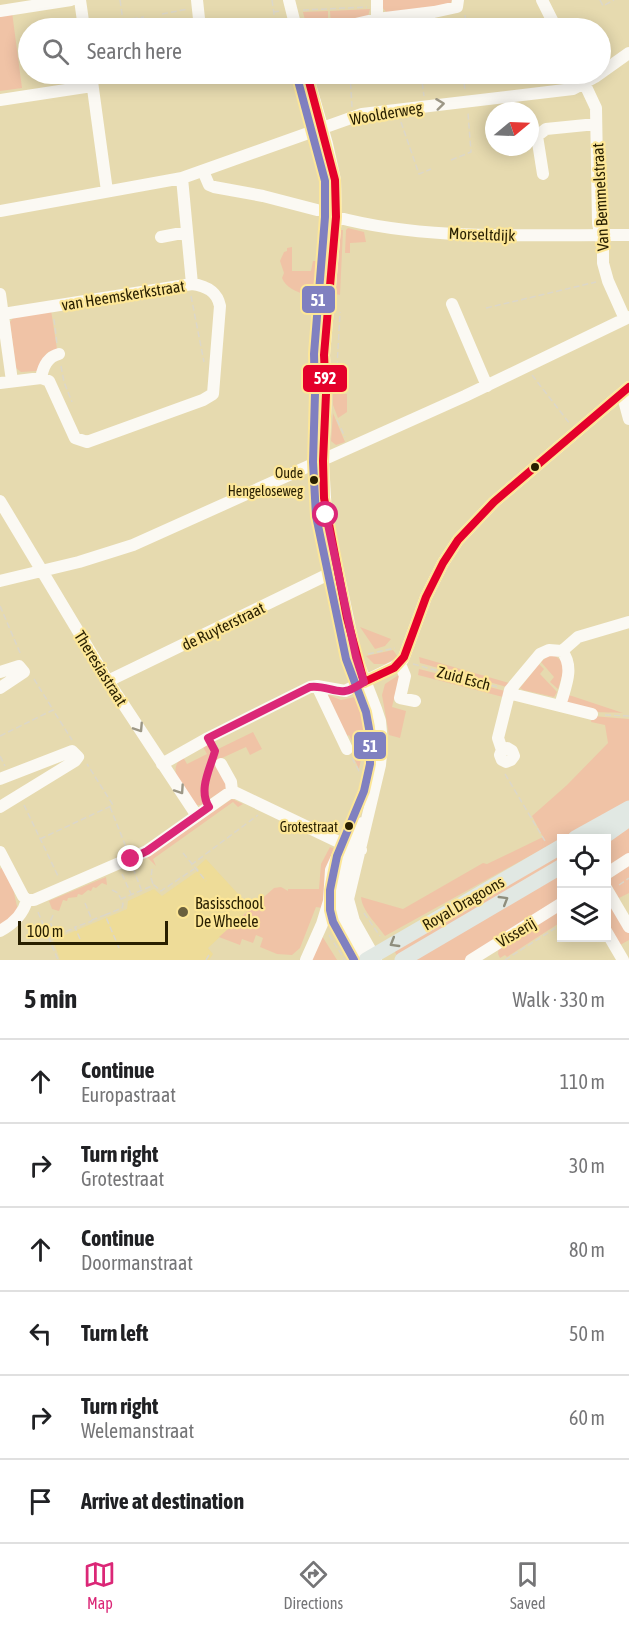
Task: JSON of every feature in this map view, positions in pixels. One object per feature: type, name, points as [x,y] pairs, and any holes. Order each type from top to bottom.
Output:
[{"type":"main road","points":[[582,834],[629,808]]},
{"type":"main road","points":[[608,834],[629,819]]},
{"type":"main road","name":"Royal Dragoons","points":[[370,959],[557,841]]},
{"type":"main road","name":"Royal Dragoons","points":[[402,960],[557,868]]},
{"type":"street","points":[[0,11],[71,0]]},
{"type":"street","points":[[80,0],[83,18]]},
{"type":"street","points":[[542,0],[551,18]]},
{"type":"street","points":[[358,18],[377,8],[424,14],[457,4]]},
{"type":"street","name":"Woolderweg","points":[[611,63],[629,53]]},
{"type":"street","points":[[0,100],[63,84]]},
{"type":"street","points":[[92,84],[107,191]]},
{"type":"street","points":[[310,84],[335,180],[336,217],[324,355],[326,394],[322,461],[326,515],[356,657],[376,709],[381,733],[380,765],[368,795],[354,854],[349,906],[370,959]]},
{"type":"street","name":"Woolderweg","points":[[0,211],[182,178],[353,117],[397,109],[573,89],[577,84]]},
{"type":"street","name":"Van Bemmelstraat","points":[[585,84],[596,108],[598,223],[603,248],[603,263],[607,279],[627,318]]},
{"type":"street","points":[[543,174],[537,136],[546,129],[596,123]]},
{"type":"street","points":[[203,171],[209,185],[214,187],[264,196],[317,210]]},
{"type":"street","points":[[182,178],[190,284]]},
{"type":"street","name":"Morseltdijk","points":[[336,217],[363,224],[479,236],[629,235]]},
{"type":"street","points":[[161,237],[187,232]]},
{"type":"street","name":"van Heemskerkstraat","points":[[3,314],[190,284],[207,288],[218,299],[220,306],[214,391],[209,397],[87,442],[75,438],[49,381],[41,378]]},
{"type":"street","points":[[0,294],[6,382],[41,378],[45,364],[51,357],[59,354]]},
{"type":"street","points":[[452,304],[486,386]]},
{"type":"street","points":[[0,581],[79,562],[132,545],[526,368],[627,318]]},
{"type":"street","points":[[162,764],[208,738],[310,687],[345,691],[400,664],[426,597],[443,563],[458,540],[494,502],[625,390]]},
{"type":"street","points":[[625,390],[629,419]]},
{"type":"street","name":"Theresiastraat","points":[[0,501],[108,681],[197,816]]},
{"type":"street","name":"de Ruyterstraat","points":[[108,681],[337,570]]},
{"type":"street","name":"Zuid Esch","points":[[503,756],[498,738],[510,690],[540,654],[549,650],[562,651],[578,637],[629,622]]},
{"type":"street","points":[[560,706],[569,672],[569,664],[562,651]]},
{"type":"street","points":[[400,664],[405,676],[400,698],[416,701]]},
{"type":"street","points":[[0,672],[15,666],[24,667],[21,675],[0,688]]},
{"type":"street","points":[[317,686],[347,749]]},
{"type":"street","name":"Zuid Esch","points":[[510,690],[516,694],[587,713]]},
{"type":"street","points":[[0,779],[72,751],[80,756],[0,807]]},
{"type":"street","points":[[222,765],[231,782],[232,790]]},
{"type":"street","points":[[232,790],[354,854]]},
{"type":"street","points":[[0,931],[15,921],[31,900],[124,865],[232,790]]},
{"type":"street","points":[[0,852],[19,890],[31,900]]},
{"type":"street","points":[[306,960],[322,924],[329,901],[331,870],[354,854]]},
{"type":"street","points":[[611,871],[629,859]]},
{"type":"street","points":[[611,896],[629,927]]},
{"type":"street","name":"Visserij","points":[[471,960],[491,955],[557,906]]},
{"type":"street","points":[[611,940],[623,960]]},
{"type":"path","points":[[120,0],[123,18]]},
{"type":"path","points":[[272,0],[274,18]]},
{"type":"path","points":[[600,0],[603,6],[614,0]]},
{"type":"path","points":[[162,14],[197,4]]},
{"type":"path","points":[[457,4],[465,18]]},
{"type":"path","points":[[273,12],[290,5],[377,8]]},
{"type":"path","points":[[137,18],[144,17]]},
{"type":"path","points":[[351,84],[353,117]]},
{"type":"path","points":[[422,84],[425,106]]},
{"type":"path","points":[[451,160],[471,152],[464,84]]},
{"type":"path","points":[[397,109],[418,174],[431,168]]},
{"type":"path","points":[[486,309],[607,279]]},
{"type":"path","points":[[190,284],[199,345],[205,364]]},
{"type":"path","points":[[52,306],[64,382],[75,410]]},
{"type":"path","points":[[526,368],[576,432]]},
{"type":"path","points":[[336,416],[350,448]]},
{"type":"path","points":[[0,606],[24,667],[113,805],[40,839]]},
{"type":"path","name":"Zuid Esch","points":[[418,666],[510,690]]},
{"type":"path","points":[[0,736],[53,710]]},
{"type":"path","points":[[587,713],[629,716]]},
{"type":"path","points":[[208,738],[222,765]]},
{"type":"path","points":[[368,795],[363,772],[370,739]]},
{"type":"path","points":[[347,749],[358,771],[363,772]]},
{"type":"path","points":[[209,807],[203,796],[215,751]]},
{"type":"path","points":[[503,756],[503,771],[544,842],[557,841]]},
{"type":"path","points":[[19,795],[63,888]]},
{"type":"path","points":[[110,807],[128,852],[120,855],[124,865]]},
{"type":"path","points":[[191,865],[261,807]]},
{"type":"path","points":[[183,853],[206,882]]},
{"type":"path","points":[[124,865],[131,865],[142,890]]},
{"type":"path","points":[[124,865],[120,870],[131,895]]},
{"type":"path","points":[[152,869],[153,885],[161,891],[194,869]]},
{"type":"path","points":[[121,899],[153,885]]},
{"type":"path","points":[[49,938],[122,908],[123,904],[118,893],[112,890]]},
{"type":"path","points":[[31,900],[58,960]]},
{"type":"path","points":[[85,903],[93,920]]},
{"type":"path","points":[[53,915],[50,922],[56,935]]},
{"type":"path","points":[[105,915],[119,948]]},
{"type":"path","points":[[322,924],[345,960]]},
{"type":"path","points":[[75,927],[80,939]]},
{"type":"path","points":[[505,960],[557,927]]},
{"type":"path","points":[[206,960],[209,955]]},
{"type":"shaded area","points":[[382,0],[452,0],[450,5],[387,13],[382,7]]},
{"type":"shaded area","points":[[370,9],[368,16],[359,18],[331,18],[330,11]]},
{"type":"shaded area","points":[[328,11],[328,18],[304,18],[303,12]]},
{"type":"shaded area","points":[[12,12],[18,58],[18,84],[21,84],[22,88],[0,91],[0,14]]},
{"type":"shaded area","points":[[348,228],[364,232],[366,242],[350,243],[350,253],[345,253],[346,230]]},
{"type":"shaded area","points":[[339,230],[343,230],[340,295],[336,294]]},
{"type":"shaded area","points":[[292,247],[292,271],[311,271],[313,261],[321,261],[318,307],[308,307],[305,295],[289,287],[282,278],[284,273],[280,261],[287,248]]},
{"type":"shaded area","points":[[51,310],[57,349],[47,353],[37,371],[21,372],[16,368],[10,322],[13,318]]},
{"type":"shaded area","points":[[333,393],[347,394],[347,412],[338,418],[333,405]]},
{"type":"shaded area","points":[[333,413],[345,442],[336,445],[331,441]]},
{"type":"shaded area","points":[[360,627],[391,639],[385,646],[375,649]]},
{"type":"shaded area","points":[[393,650],[398,657],[385,664],[374,664],[366,656]]},
{"type":"shaded area","points":[[549,655],[563,662],[563,673],[558,689],[550,682],[554,677],[541,662]]},
{"type":"shaded area","points":[[419,657],[509,683],[507,687],[420,663]]},
{"type":"shaded area","points":[[539,664],[544,669],[540,674],[557,692],[554,697],[520,688]]},
{"type":"shaded area","points":[[419,669],[505,691],[503,697],[418,675]]},
{"type":"shaded area","points":[[400,674],[392,707],[406,711],[400,738],[389,735],[382,695],[385,684]]},
{"type":"shaded area","points":[[326,694],[341,700],[355,697],[368,725],[359,769],[352,754],[357,751]]},
{"type":"shaded area","points":[[568,695],[623,713],[593,712],[579,708],[566,701]]},
{"type":"shaded area","points":[[592,716],[629,719],[629,801],[569,834],[557,834],[557,841],[385,936],[367,912],[361,897],[403,909],[483,863],[487,864],[543,837],[532,816],[567,785],[608,743],[605,725],[591,722]]},
{"type":"shaded area","points":[[253,732],[262,749],[250,755],[246,747],[222,758],[228,784],[226,788],[201,805],[196,805],[182,787],[176,774],[178,762],[183,757],[187,764],[207,754],[203,747],[210,744],[214,751]]},
{"type":"shaded area","points":[[232,799],[243,804],[238,807],[233,802],[153,859],[156,866],[147,857]]},
{"type":"shaded area","points":[[629,824],[629,855],[611,867],[611,838]]},
{"type":"shaded area","points":[[330,847],[335,849],[322,908],[316,907],[300,948],[292,955],[277,954],[260,947],[263,938],[256,935],[253,943],[242,939],[240,945],[219,937],[274,888],[281,887],[288,891],[288,889],[319,889],[321,864]]},
{"type":"shaded area","points":[[557,856],[557,861],[398,957],[393,949]]},
{"type":"shaded area","name":"Basisschool De Wheele","points":[[206,859],[251,908],[208,948],[213,954],[209,960],[60,960],[53,940],[127,909],[128,901],[154,889],[162,896],[199,870],[197,867]]},
{"type":"shaded area","points":[[629,865],[629,893],[619,898],[611,885],[611,878]]},
{"type":"shaded area","points":[[3,867],[13,888],[18,911],[0,928],[0,869]]},
{"type":"shaded area","points":[[557,873],[557,901],[464,960],[414,960]]},
{"type":"shaded area","points":[[106,877],[107,885],[102,883],[82,895],[78,894],[77,897],[68,898],[67,901],[63,900],[59,911],[52,909],[49,901]]},
{"type":"shaded area","points":[[611,903],[629,931],[629,940],[620,945],[611,928]]},
{"type":"shaded area","points":[[332,905],[336,920],[346,940],[349,960],[327,924]]},
{"type":"shaded area","points":[[557,910],[557,925],[507,957],[505,955],[500,958],[499,947]]},
{"type":"shaded area","points":[[322,936],[337,960],[310,960]]},
{"type":"transit line","name":"51","points":[[299,84],[325,181],[325,217],[314,354],[313,462],[316,516],[346,659],[366,712],[370,734],[370,764],[364,791],[337,856],[330,890],[330,910],[333,922],[354,960]]},
{"type":"transit line","name":"592","points":[[310,84],[335,180],[336,217],[324,355],[326,394],[324,498],[347,618],[364,682]]},
{"type":"transit line","name":"592","points":[[364,682],[394,668],[404,657],[426,597],[443,563],[458,540],[494,502],[629,387]]},
{"type":"place","name":"Oude Hengeloseweg","points":[[314,480]]},
{"type":"place","name":"Grotestraat","points":[[349,826]]},
{"type":"place","name":"Basisschool De Wheele","points":[[183,912]]},
{"type":"route","points":[[131,859],[147,851],[209,807],[203,796],[208,770],[215,751],[208,738],[310,687],[326,687],[345,691],[364,682],[356,657],[326,515]]}]
